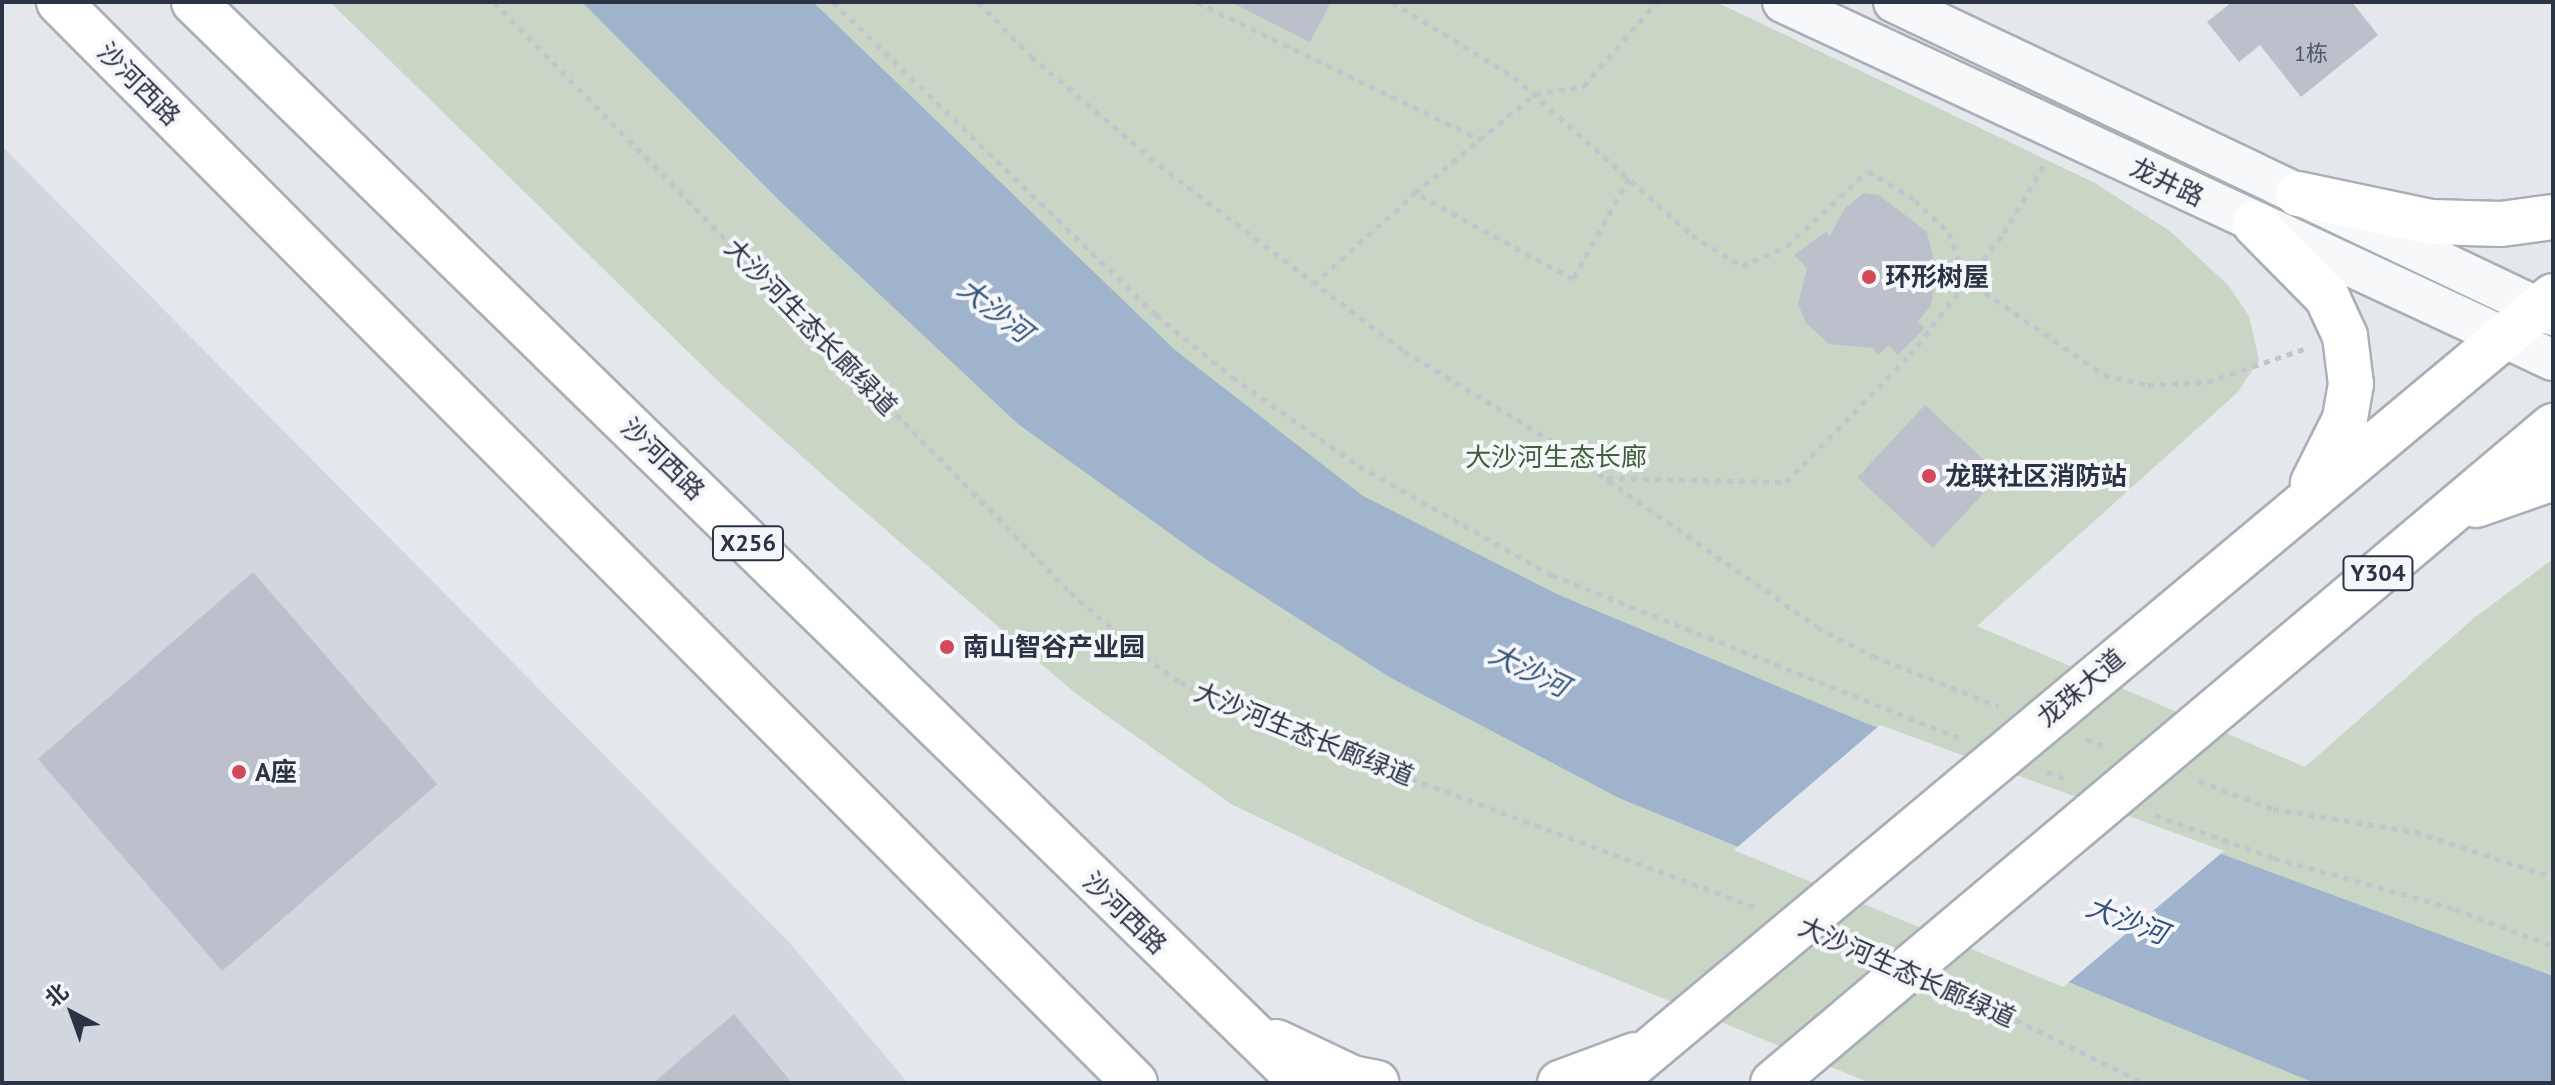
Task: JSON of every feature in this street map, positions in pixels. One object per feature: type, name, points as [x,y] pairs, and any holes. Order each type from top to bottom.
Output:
[{"type":"main road","name":"沙河西路","points":[[59,2],[1135,1083]]},
{"type":"main road","name":"沙河西路","points":[[194,2],[1303,1083]]},
{"type":"main road","points":[[2298,194],[2431,222],[2501,224],[2553,217]]},
{"type":"main road","points":[[2255,224],[2298,262],[2327,297],[2345,336],[2351,384],[2345,419],[2328,461],[2296,508]]},
{"type":"main road","name":"龙珠大道","points":[[1611,1083],[2502,336],[2548,306]]},
{"type":"main road","name":"Y304","points":[[1823,1041],[2553,426]]},
{"type":"main road","points":[[2440,520],[2553,478]]},
{"type":"main road","points":[[1234,1019],[1299,1055],[1377,1083]]},
{"type":"main road","points":[[1773,1083],[1823,1041]]},
{"type":"main road","points":[[1804,1083],[1823,1041]]},
{"type":"main road","points":[[1560,1083],[1588,1077],[1655,1046]]},
{"type":"street","name":"龙井路","points":[[1783,2],[2553,360]]},
{"type":"street","name":"龙井路","points":[[1894,2],[2298,194],[2548,306]]},
{"type":"path","name":"大沙河生态长廊绿道","points":[[494,2],[1070,592],[1156,666],[1265,724],[1763,910]]},
{"type":"path","points":[[833,2],[1156,315],[1232,377],[1359,466],[1552,575],[1975,744]]},
{"type":"path","points":[[978,2],[1031,56],[1159,165],[1314,284],[1454,385],[1606,478],[1817,627],[1873,656],[2006,709]]},
{"type":"path","points":[[1197,2],[1481,140]]},
{"type":"path","points":[[1392,2],[1493,61],[1535,94],[1692,235],[1742,266],[1787,246],[1868,171],[1915,200],[1949,233],[1965,279],[2104,375],[2136,383],[2207,382],[2345,336]]},
{"type":"path","points":[[1314,284],[1415,193],[1535,94],[1584,86],[1657,2]]},
{"type":"path","points":[[1606,478],[1786,482],[1910,355],[1965,279],[2004,233],[2063,134]]},
{"type":"path","points":[[1415,193],[1573,279],[1629,178]]},
{"type":"path","points":[[2080,737],[2110,748]]},
{"type":"path","points":[[2034,767],[2079,785]]},
{"type":"path","points":[[2184,775],[2273,809],[2415,832],[2553,877]]},
{"type":"path","points":[[2153,814],[2274,858],[2455,909],[2553,946]]},
{"type":"path","name":"大沙河生态长廊绿道","points":[[1831,937],[1869,952]]},
{"type":"path","name":"大沙河生态长廊绿道","points":[[1945,986],[2144,1083]]},
{"type":"shaded area","points":[[2,146],[789,942],[908,1083],[2,1083]]},
{"type":"green space","name":"大沙河生态长廊","points":[[330,2],[1716,2],[2095,183],[2171,232],[2228,285],[2249,316],[2259,360],[2238,392],[1977,626],[2305,767],[2474,618],[2553,559],[2553,1083],[1870,1083],[1479,923],[1231,804],[1075,693],[843,493],[718,381]]},
{"type":"water","name":"大沙河","points":[[582,2],[813,2],[1175,350],[1363,496],[1559,595],[1863,722],[2553,976],[2553,1083],[2315,1083],[1619,798],[1391,678],[1207,560],[1018,424],[783,204]]},
{"type":"pier","points":[[1880,725],[2224,851],[2063,987],[1734,850]]},
{"type":"building","points":[[1231,2],[1331,2],[1310,42]]},
{"type":"building","points":[[2232,2],[2352,2],[2378,35],[2301,97],[2260,45],[2239,62],[2207,22]]},
{"type":"building","name":"环形树屋","points":[[1864,193],[1879,195],[1927,232],[1932,252],[1936,274],[1931,306],[1918,321],[1925,328],[1898,355],[1889,345],[1878,355],[1873,348],[1829,344],[1806,323],[1798,304],[1807,268],[1794,255],[1826,232],[1830,236],[1845,208]]},
{"type":"building","name":"龙联社区消防站","points":[[1925,405],[2000,475],[1933,548],[1857,477]]},
{"type":"building","name":"A座","points":[[253,572],[437,784],[222,971],[38,759]]},
{"type":"building","points":[[734,1014],[792,1083],[653,1083]]},
{"type":"place","name":"环形树屋","points":[[1869,277]]},
{"type":"place","name":"龙联社区消防站","points":[[1929,476]]},
{"type":"place","name":"南山智谷产业园","points":[[947,647]]},
{"type":"place","name":"A座","points":[[239,772]]}]
